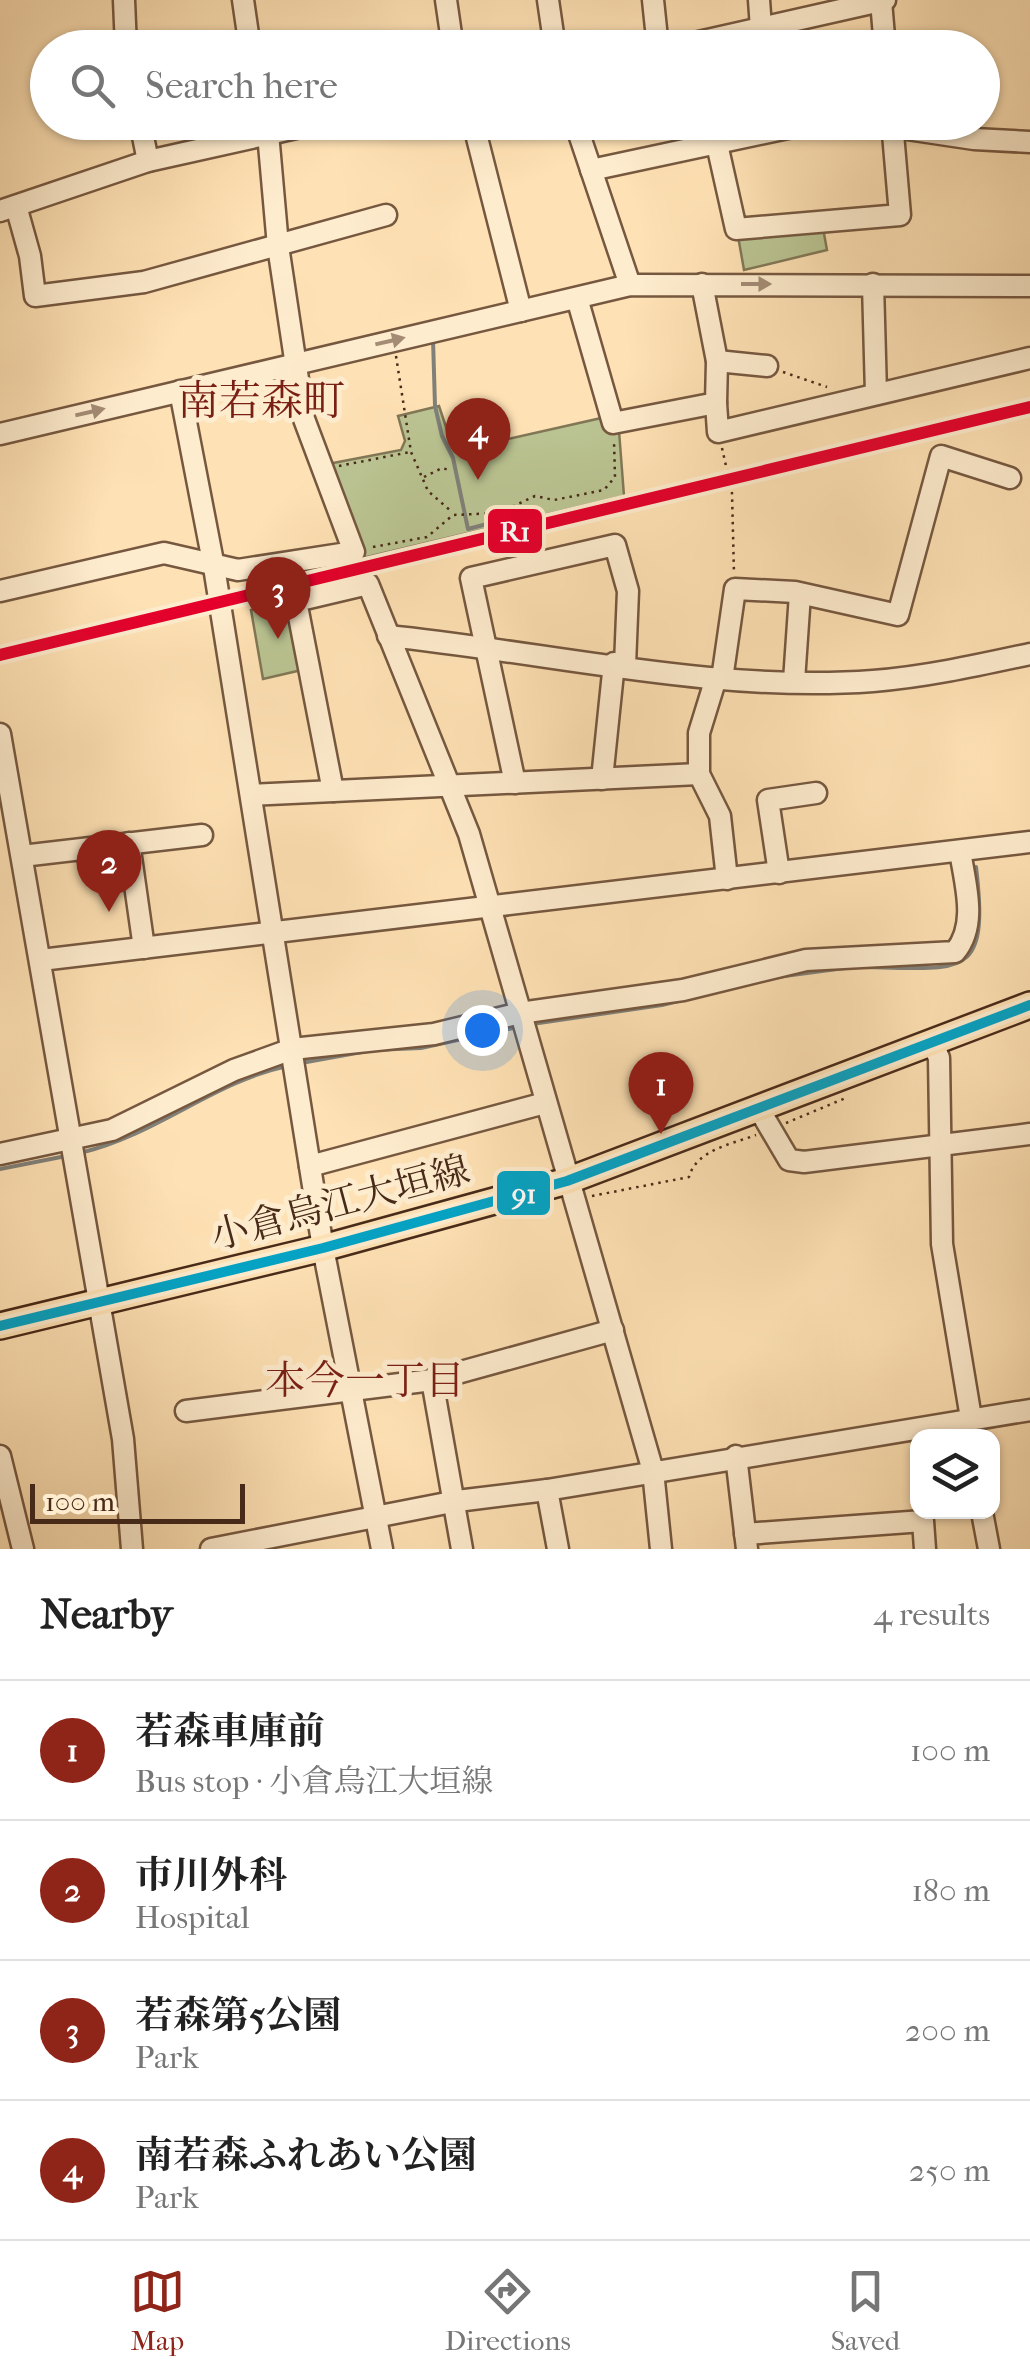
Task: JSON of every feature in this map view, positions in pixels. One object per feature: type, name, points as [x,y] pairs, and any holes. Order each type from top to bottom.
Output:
[{"type":"main road","name":"小倉烏江大垣線","points":[[0,1326],[323,1248],[566,1181],[1030,1004]]},
{"type":"street","points":[[124,0],[125,30]]},
{"type":"street","points":[[243,0],[247,30]]},
{"type":"street","points":[[446,0],[450,30]]},
{"type":"street","points":[[548,0],[552,30]]},
{"type":"street","points":[[653,0],[656,30]]},
{"type":"street","points":[[759,0],[760,28]]},
{"type":"street","points":[[752,30],[883,0],[884,30]]},
{"type":"street","points":[[1000,138],[1030,142]]},
{"type":"street","points":[[144,140],[148,161]]},
{"type":"street","points":[[224,140],[8,208],[30,256],[35,296],[144,282],[386,215]]},
{"type":"street","points":[[0,591],[164,553],[214,567],[265,567],[354,552],[304,419],[278,246],[269,140]]},
{"type":"street","points":[[477,140],[522,310]]},
{"type":"street","points":[[581,140],[630,286]]},
{"type":"street","points":[[590,170],[688,140]]},
{"type":"street","points":[[716,140],[736,229],[847,222],[900,214],[893,140]]},
{"type":"street","points":[[702,284],[717,361],[718,432],[1030,358]]},
{"type":"street","points":[[866,396],[873,284]]},
{"type":"street","points":[[0,434],[630,286],[1030,286]]},
{"type":"street","points":[[576,298],[613,423],[716,403]]},
{"type":"street","points":[[717,361],[767,366]]},
{"type":"street","points":[[180,391],[214,567],[323,1248],[382,1549]]},
{"type":"street","points":[[728,879],[720,816],[699,774],[699,733],[719,678],[735,589],[800,594],[898,615],[941,456],[1010,478]]},
{"type":"street","points":[[515,783],[470,578],[615,544],[628,590],[602,778]]},
{"type":"street","points":[[332,791],[296,601],[368,584],[469,834],[652,1471],[661,1549]]},
{"type":"street","points":[[794,682],[800,594]]},
{"type":"street","points":[[388,636],[719,678],[794,682],[876,681],[1030,654]]},
{"type":"street","points":[[1,743],[123,1439],[132,1549]]},
{"type":"street","points":[[250,795],[699,774]]},
{"type":"street","points":[[779,872],[768,800],[816,794]]},
{"type":"street","points":[[22,856],[202,835]]},
{"type":"street","points":[[40,960],[1030,842]]},
{"type":"street","points":[[129,843],[144,948]]},
{"type":"street","points":[[0,1154],[72,1148],[234,1070],[523,1021],[682,990],[806,960],[955,952],[965,939],[968,922],[960,851]]},
{"type":"street","points":[[933,1044],[940,1058],[942,1244],[969,1425]]},
{"type":"street","points":[[310,1166],[545,1103]]},
{"type":"street","points":[[758,1109],[789,1160],[804,1162],[1030,1134]]},
{"type":"street","points":[[186,1411],[432,1380],[613,1330]]},
{"type":"street","points":[[432,1380],[457,1501],[462,1549]]},
{"type":"street","points":[[211,1549],[298,1540],[457,1501],[547,1490],[736,1456],[969,1425],[1030,1410]]},
{"type":"street","points":[[0,1456],[23,1549]]},
{"type":"street","points":[[736,1456],[746,1542],[922,1521],[925,1549]]},
{"type":"street","points":[[547,1490],[558,1549]]},
{"type":"street","points":[[983,1519],[989,1549]]},
{"type":"path","points":[[395,340],[399,399],[410,452],[428,491],[449,505],[453,514]]},
{"type":"path","points":[[767,366],[866,396]]},
{"type":"path","points":[[348,537],[378,549],[428,538],[453,514],[499,513],[535,496],[554,500],[604,490],[612,485],[616,467],[613,423]]},
{"type":"path","points":[[718,432],[732,493],[735,589]]},
{"type":"path","points":[[323,469],[410,452]]},
{"type":"path","points":[[422,478],[442,468],[449,470]]},
{"type":"green space","points":[[823,228],[827,250],[744,270],[738,236]]},
{"type":"green space","points":[[439,406],[454,451],[606,417],[619,431],[624,496],[363,558],[328,464],[401,450],[405,441],[398,416]]},
{"type":"green space","points":[[292,601],[306,669],[263,679],[251,610]]},
{"type":"waterway","points":[[433,339],[435,406],[442,436],[453,458],[468,529],[491,523],[496,545]]},
{"type":"waterway","points":[[862,967],[924,968],[961,961],[972,950],[978,932],[976,867]]},
{"type":"waterway","points":[[777,977],[852,967]]},
{"type":"waterway","points":[[532,1024],[662,1005],[715,992]]},
{"type":"waterway","points":[[301,1063],[373,1050],[421,1048],[518,1027]]},
{"type":"waterway","points":[[80,1153],[135,1134],[234,1084],[287,1066]]},
{"type":"waterway","points":[[0,1169],[66,1156]]},
{"type":"transit line","name":"R1","points":[[0,655],[1030,407]]},
{"type":"transit line","name":"91","points":[[0,1326],[323,1248],[567,1181],[1030,1005]]},
{"type":"place","name":"南若森ふれあい公園","points":[[478,480]]},
{"type":"place","name":"若森第5公園","points":[[278,639]]},
{"type":"place","name":"市川外科","points":[[109,912]]},
{"type":"place","name":"若森車庫前","points":[[661,1134]]},
{"type":"district","name":"南若森町","points":[[261,401]]},
{"type":"district","name":"本今一丁目","points":[[365,1381]]}]
